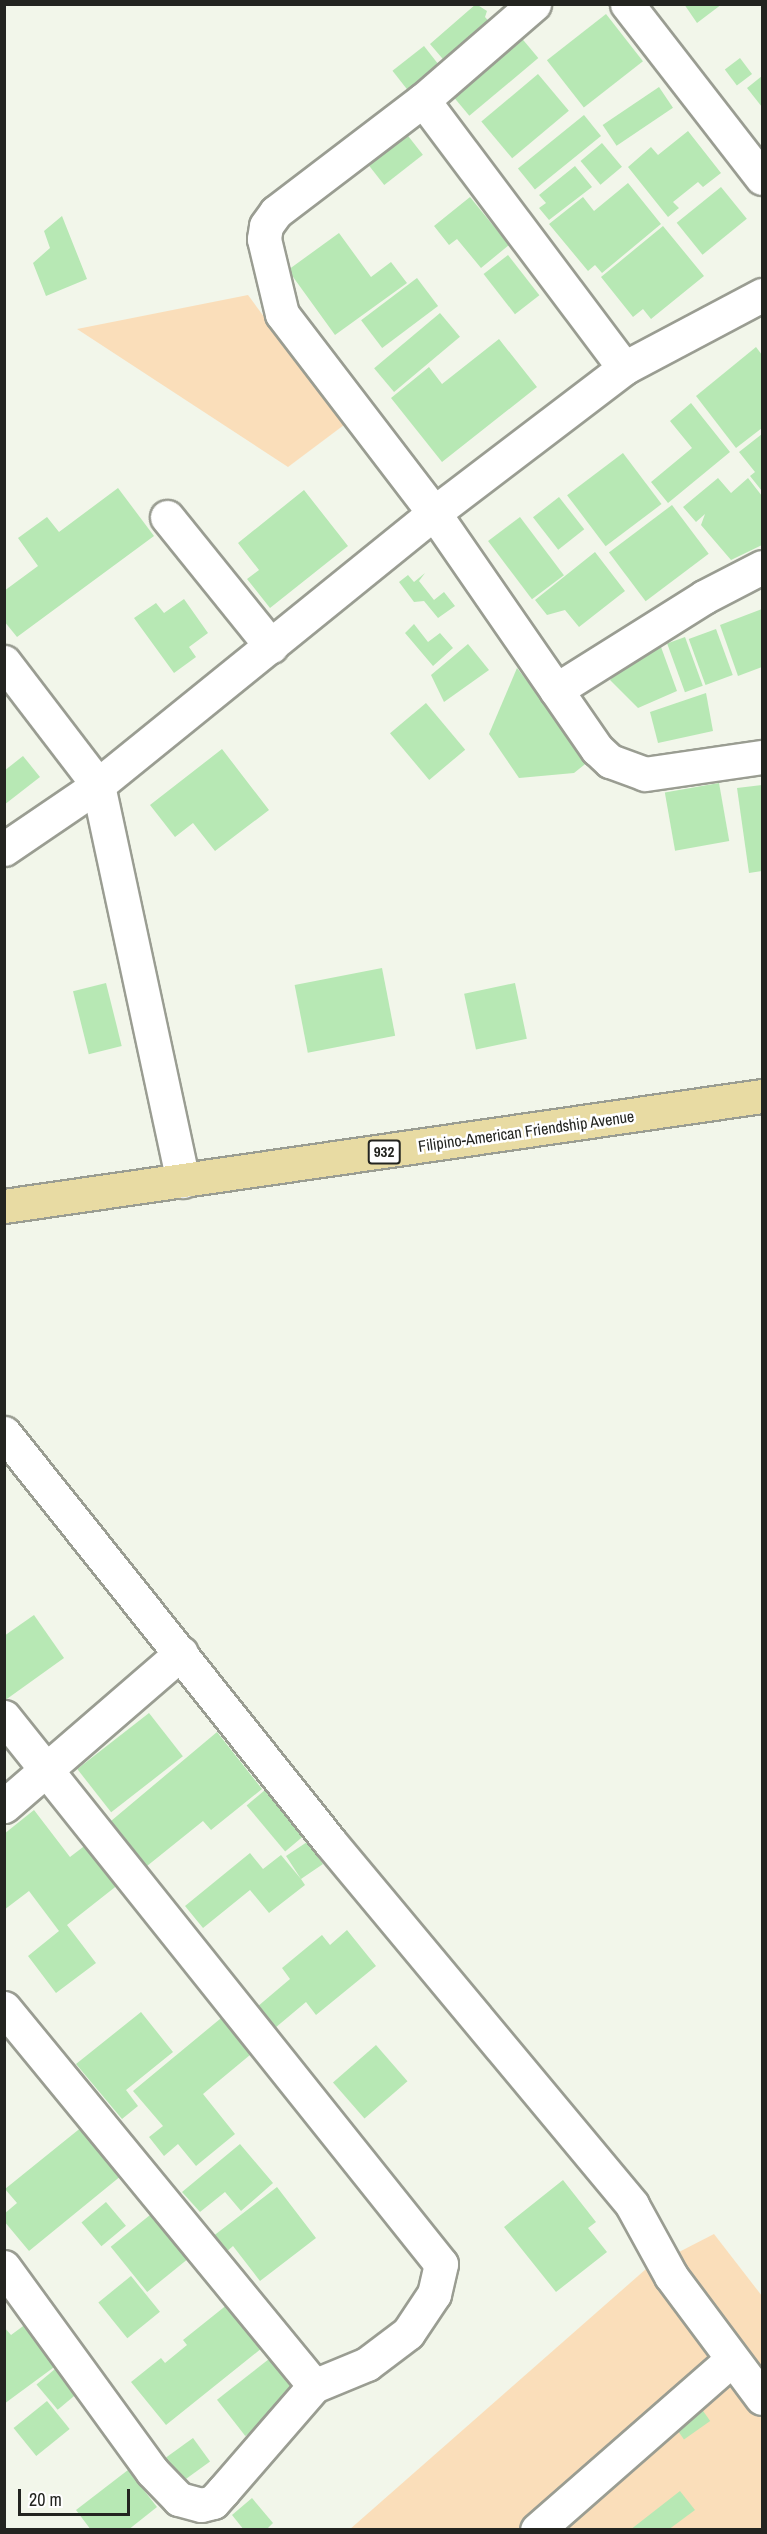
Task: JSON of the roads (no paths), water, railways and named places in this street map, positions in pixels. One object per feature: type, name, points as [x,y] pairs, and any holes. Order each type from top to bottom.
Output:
[{"type":"main road","name":"Filipino-American Friendship Avenue","points":[[4,1206],[762,1096]]},
{"type":"street","points":[[534,4],[423,100],[276,212],[266,226],[264,239],[282,314],[434,513],[597,749],[626,769],[645,774],[762,757]]},
{"type":"street","points":[[627,4],[762,178]]},
{"type":"street","points":[[423,100],[624,368]]},
{"type":"street","points":[[4,849],[98,785],[434,513],[624,368],[762,295]]},
{"type":"street","points":[[167,517],[271,646]]},
{"type":"street","points":[[556,690],[704,597],[762,567]]},
{"type":"street","points":[[4,662],[98,785],[183,1181]]},
{"type":"street","points":[[4,1433],[330,1842],[632,2205],[671,2276],[762,2398]]},
{"type":"street","points":[[4,1806],[181,1653]]},
{"type":"street","points":[[4,1717],[441,2264],[434,2294],[408,2333],[367,2364],[314,2386],[213,2502],[187,2504],[152,2471],[4,2267]]},
{"type":"street","points":[[4,2008],[314,2386]]},
{"type":"street","points":[[537,2529],[732,2359]]}]
